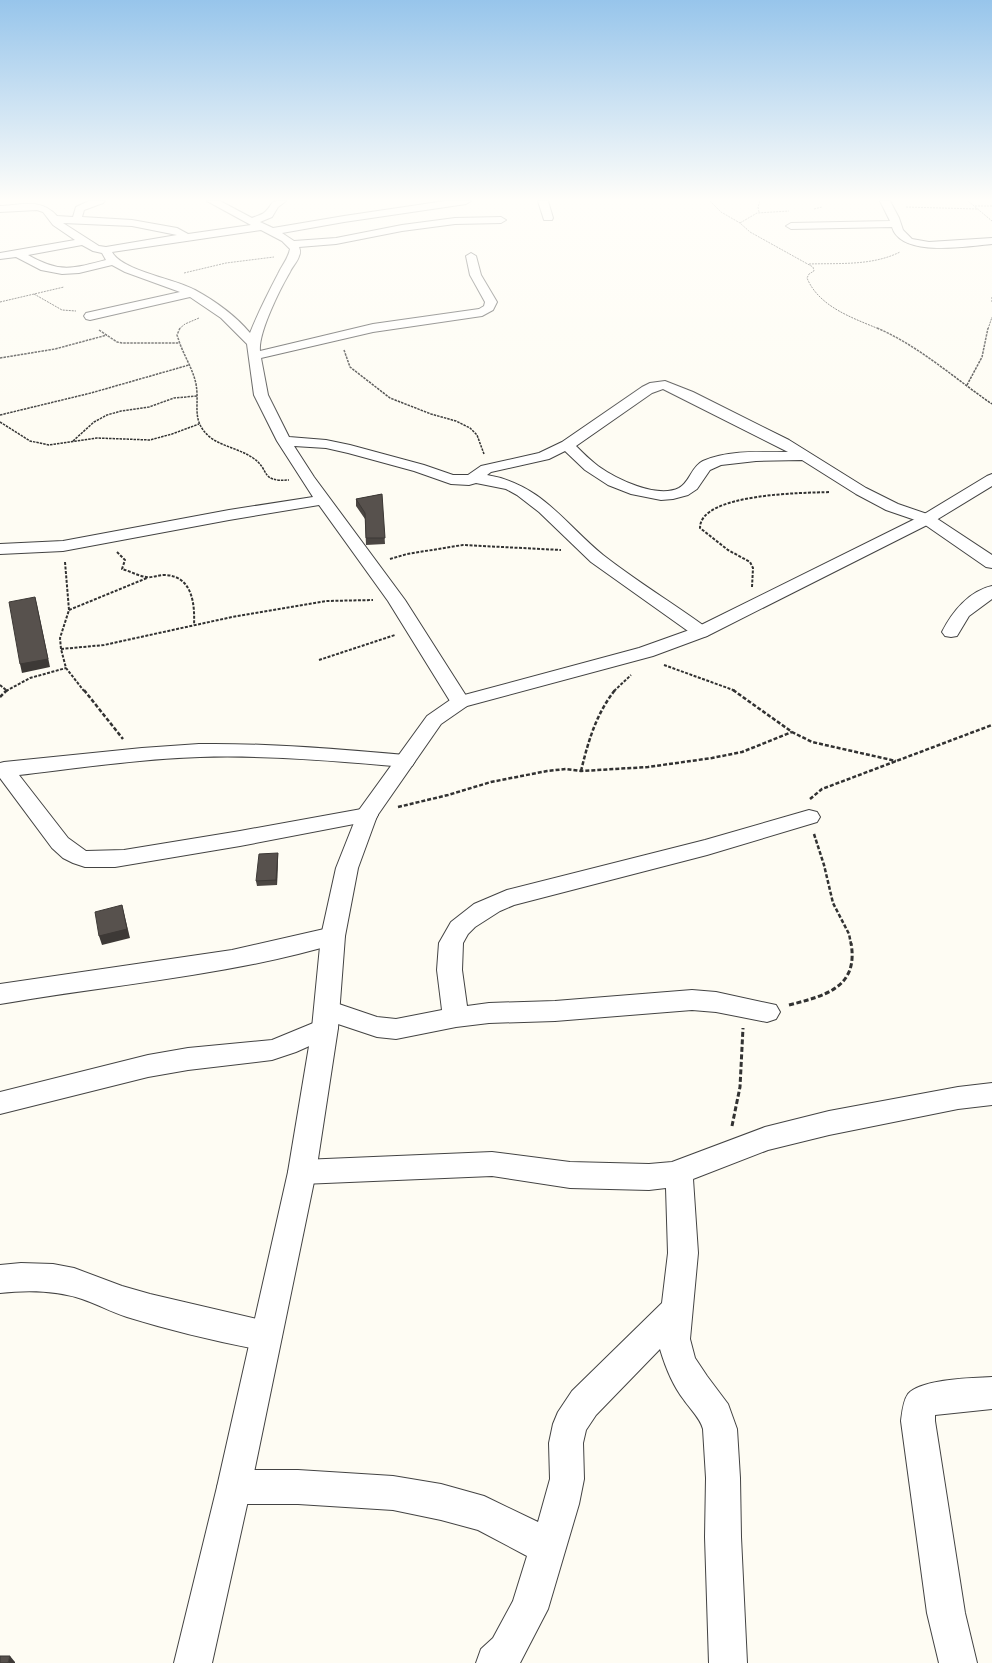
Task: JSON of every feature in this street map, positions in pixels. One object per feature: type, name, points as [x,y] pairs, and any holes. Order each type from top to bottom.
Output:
[{"type":"street","points":[[152,279],[174,285],[191,293],[235,324],[253,350],[261,395],[284,441],[307,478],[396,600],[460,702]]},
{"type":"street","points":[[253,350],[262,317],[281,279]]},
{"type":"street","points":[[253,350],[349,334],[394,324],[472,315],[482,312],[489,308],[491,302],[476,279]]},
{"type":"street","points":[[90,316],[191,293]]},
{"type":"street","points":[[284,441],[326,444],[350,449],[420,468],[451,479],[464,480],[480,473],[544,456],[567,445],[647,390],[655,386],[665,385],[688,395],[806,456],[861,492],[892,507],[927,519],[992,563]]},
{"type":"street","points":[[567,445],[593,469],[611,480],[631,488],[667,495],[681,492],[691,487],[701,468],[718,461],[770,456],[806,456]]},
{"type":"street","points":[[480,473],[510,485],[521,492],[615,572],[701,632]]},
{"type":"street","points":[[193,1663],[234,1487],[302,1172],[326,1019],[333,936],[347,868],[367,815],[434,720],[460,702],[646,652],[701,632],[927,519],[986,482]]},
{"type":"street","points":[[0,549],[63,546],[228,515],[323,500]]},
{"type":"street","points":[[951,632],[956,618],[964,609],[992,591]]},
{"type":"street","points":[[2,770],[136,755],[226,750],[295,752],[405,761]]},
{"type":"street","points":[[2,770],[60,843],[70,853],[83,859],[102,860],[171,850],[367,815]]},
{"type":"street","points":[[456,1017],[451,985],[451,942],[463,924],[472,916],[488,906],[507,898],[707,847],[809,817]]},
{"type":"street","points":[[0,994],[68,982],[218,962],[333,936]]},
{"type":"street","points":[[0,1102],[148,1066],[188,1059],[272,1050],[287,1045],[326,1019],[396,1029],[456,1017],[489,1013],[555,1011],[692,1000],[716,1002],[768,1012]]},
{"type":"street","points":[[302,1172],[492,1164],[570,1175],[649,1177],[678,1172],[765,1139],[829,1123],[958,1098],[992,1094]]},
{"type":"street","points":[[678,1172],[681,1195],[683,1253],[674,1339],[678,1355],[684,1369],[695,1388],[716,1416],[720,1429],[723,1478],[728,1663]]},
{"type":"street","points":[[0,1279],[24,1276],[54,1277],[84,1285],[131,1304],[196,1321],[266,1336]]},
{"type":"street","points":[[495,1663],[506,1651],[529,1609],[561,1504],[567,1479],[566,1443],[570,1424],[584,1404],[676,1311]]},
{"type":"street","points":[[958,1663],[946,1613],[918,1422],[920,1406],[927,1401],[936,1398],[992,1394]]},
{"type":"street","points":[[234,1487],[298,1487],[393,1493],[441,1502],[484,1514],[548,1547]]},
{"type":"path","points":[[807,279],[822,300],[859,321],[897,337],[992,404]]},
{"type":"path","points":[[992,297],[992,302]]},
{"type":"path","points":[[220,312],[184,323],[178,329],[177,335],[179,343],[196,384],[197,417],[199,424],[206,434],[220,443],[252,458],[257,462],[267,478],[271,480],[307,478]]},
{"type":"path","points":[[967,385],[978,370],[988,337],[987,326],[992,317]]},
{"type":"path","points":[[349,334],[344,347],[344,356],[350,367],[390,398],[431,414],[456,421],[470,428],[477,435],[482,446],[480,473]]},
{"type":"path","points":[[0,358],[55,349],[107,335]]},
{"type":"path","points":[[0,415],[91,393],[189,365]]},
{"type":"path","points":[[73,442],[94,422],[108,415],[121,411],[150,407],[174,398],[197,396]]},
{"type":"path","points":[[0,422],[23,438],[43,445],[100,438],[150,440],[199,424]]},
{"type":"path","points":[[763,602],[752,592],[752,565],[746,559],[729,551],[711,538],[700,528],[700,521],[709,511],[738,501],[797,494],[861,492]]},
{"type":"path","points":[[101,538],[125,560],[122,569],[148,577]]},
{"type":"path","points":[[370,564],[407,554],[463,545],[543,550],[588,550]]},
{"type":"path","points":[[63,546],[69,610],[60,638],[66,668],[136,755]]},
{"type":"path","points":[[69,610],[148,577],[165,575],[179,578],[186,584],[192,594],[195,608],[194,625]]},
{"type":"path","points":[[61,649],[104,645],[194,625],[326,601],[396,600]]},
{"type":"path","points":[[320,660],[414,628]]},
{"type":"path","points":[[646,652],[666,666],[736,691],[792,732],[812,742],[897,761]]},
{"type":"path","points":[[0,697],[6,690],[29,680],[66,668]]},
{"type":"path","points":[[581,771],[593,731],[605,706],[617,687],[631,674]]},
{"type":"path","points":[[0,685],[6,690]]},
{"type":"path","points":[[725,1153],[738,1106],[742,1064],[741,1041],[743,1027],[753,1017],[826,995],[837,988],[846,979],[850,971],[853,957],[850,937],[835,908],[823,859],[809,817],[807,803],[812,796],[822,789],[992,725]]},
{"type":"path","points":[[367,815],[523,775],[566,769],[581,771],[648,767],[712,758],[742,752],[792,732]]},
{"type":"building","points":[[382,494],[385,538],[366,538],[365,513],[356,499]]},
{"type":"building","points":[[35,597],[48,659],[20,664],[9,602]]},
{"type":"building","points":[[278,853],[276,880],[256,881],[259,854]]},
{"type":"building","points":[[122,905],[127,929],[99,936],[95,912]]},
{"type":"building","points":[[0,1656],[10,1656],[8,1663],[0,1663]]}]
